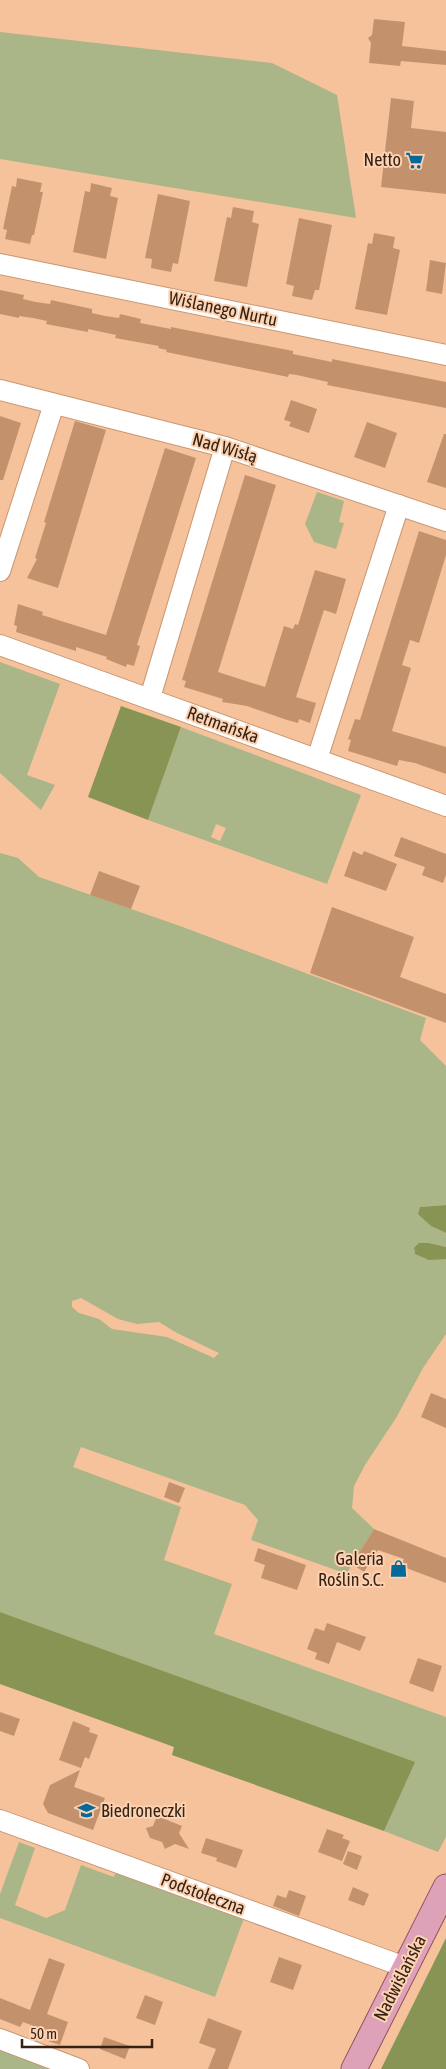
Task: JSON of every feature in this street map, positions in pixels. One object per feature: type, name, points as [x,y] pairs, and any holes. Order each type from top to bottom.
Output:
[{"type":"main road","name":"Nadwiślańska","points":[[354,2069],[446,1887]]},
{"type":"street","name":"Wiślanego Nurtu","points":[[0,264],[446,354]]},
{"type":"street","name":"Nad Wisłą","points":[[0,390],[225,447],[446,521]]},
{"type":"street","points":[[0,571],[54,404]]},
{"type":"street","points":[[150,698],[225,447]]},
{"type":"street","points":[[317,759],[399,505]]},
{"type":"street","name":"Retmańska","points":[[0,645],[446,806]]},
{"type":"street","name":"Podstołeczna","points":[[0,1820],[405,1968]]},
{"type":"street","points":[[0,2040],[79,2069]]},
{"type":"green space","points":[[0,32],[272,63],[337,95],[356,218],[0,159]]},
{"type":"green space","points":[[317,492],[344,501],[339,522],[344,523],[336,549],[314,542],[305,524]]},
{"type":"green space","points":[[0,662],[60,684],[27,775],[55,785],[41,810],[0,773]]},
{"type":"green space","points":[[121,706],[181,727],[148,820],[88,797]]},
{"type":"green space","points":[[181,727],[361,795],[327,884],[148,820]],"holes":[[[216,824],[226,828],[220,841],[211,837]]]},
{"type":"green space","points":[[0,853],[18,858],[39,877],[180,926],[426,1018],[420,1040],[446,1066],[446,1205],[420,1207],[431,1226],[446,1233],[446,1247],[419,1243],[414,1249],[415,1254],[446,1259],[446,1334],[423,1368],[396,1418],[365,1465],[354,1486],[352,1508],[374,1529],[347,1574],[251,1540],[258,1520],[245,1505],[81,1447],[73,1467],[181,1507],[164,1560],[232,1584],[214,1634],[446,1717],[446,1837],[438,1852],[384,1831],[414,1762],[0,1612]],"holes":[[[81,1298],[118,1319],[137,1324],[159,1322],[177,1333],[219,1353],[214,1358],[167,1337],[112,1329],[99,1319],[79,1313],[72,1307],[72,1301]]]},
{"type":"green space","points":[[446,1205],[446,1233],[431,1226],[418,1214],[420,1207]]},
{"type":"green space","points":[[419,1243],[446,1247],[446,1259],[429,1260],[415,1254],[414,1248]]},
{"type":"green space","points":[[0,1612],[415,1762],[384,1831],[172,1755],[174,1747],[0,1684]]},
{"type":"green space","points":[[19,1842],[35,1848],[15,1905],[46,1918],[65,1910],[81,1865],[114,1877],[116,1871],[244,1918],[215,1997],[0,1918],[0,1894]]},
{"type":"green space","points":[[446,1938],[446,2069],[381,2069]]},
{"type":"green space","points":[[0,2046],[64,2069],[0,2069]]},
{"type":"building","points":[[374,19],[405,22],[402,46],[446,51],[446,65],[401,61],[400,66],[369,63],[371,43],[368,38],[372,35]]},
{"type":"building","name":"Netto","points":[[391,98],[414,101],[411,128],[446,132],[446,194],[381,187]]},
{"type":"building","points":[[17,178],[42,183],[40,192],[43,192],[34,235],[32,235],[30,244],[5,239],[7,230],[3,229],[12,186],[16,187]]},
{"type":"building","points":[[91,183],[112,188],[110,196],[118,198],[106,259],[73,252],[85,191],[90,192]]},
{"type":"building","points":[[158,194],[190,201],[178,264],[173,263],[171,272],[151,268],[152,259],[145,258]]},
{"type":"building","points":[[233,207],[254,211],[252,222],[259,224],[247,287],[214,281],[227,217],[231,218]]},
{"type":"building","points":[[299,218],[332,225],[319,290],[315,290],[312,300],[292,296],[294,286],[286,284]]},
{"type":"building","points":[[374,233],[395,237],[393,248],[400,250],[387,315],[355,309],[368,243],[372,244]]},
{"type":"building","points":[[430,260],[446,263],[442,294],[426,291]]},
{"type":"building","points":[[0,290],[24,295],[23,299],[36,302],[50,304],[51,300],[92,309],[92,313],[105,316],[119,318],[120,314],[141,319],[140,323],[171,329],[171,327],[293,351],[293,354],[332,362],[332,359],[446,382],[446,408],[327,385],[328,382],[297,375],[289,374],[288,377],[166,352],[167,350],[158,348],[159,346],[115,338],[116,335],[88,329],[88,332],[46,324],[47,321],[33,318],[19,316],[19,318],[0,314]]},
{"type":"building","points":[[291,400],[317,409],[309,433],[289,426],[291,422],[284,420]]},
{"type":"building","points":[[0,416],[21,423],[3,480],[0,480]]},
{"type":"building","points":[[75,421],[106,430],[58,588],[27,578],[37,559],[35,558],[46,523],[44,522]]},
{"type":"building","points":[[367,422],[397,433],[385,468],[354,457]]},
{"type":"building","points":[[444,434],[446,434],[446,488],[427,482]]},
{"type":"building","points":[[165,448],[196,458],[137,645],[140,646],[134,666],[127,664],[126,667],[106,659],[107,657],[76,647],[76,651],[16,632],[17,626],[14,625],[18,604],[43,612],[42,615],[106,635]]},
{"type":"building","points":[[245,475],[276,485],[218,672],[265,687],[284,626],[293,629],[295,624],[298,625],[315,570],[346,579],[336,614],[324,610],[296,697],[316,703],[310,723],[299,719],[298,723],[247,706],[222,702],[223,699],[184,687],[186,681],[182,680]]},
{"type":"building","points":[[419,531],[446,540],[446,555],[419,643],[410,640],[402,665],[411,668],[392,731],[446,747],[446,774],[415,763],[399,760],[397,766],[348,751],[351,740],[348,739],[355,719],[360,720]]},
{"type":"building","points":[[401,837],[446,854],[446,875],[443,883],[422,875],[425,867],[394,856]]},
{"type":"building","points":[[353,851],[362,855],[364,851],[397,864],[386,891],[344,876]]},
{"type":"building","points":[[99,871],[140,886],[131,909],[90,895]]},
{"type":"building","points":[[332,907],[414,937],[400,977],[446,994],[446,1023],[310,973]]},
{"type":"building","points":[[431,1393],[446,1399],[446,1428],[421,1417]]},
{"type":"building","points":[[169,1482],[185,1488],[179,1503],[164,1497]]},
{"type":"building","points":[[374,1529],[446,1558],[446,1583],[401,1566],[404,1559],[378,1550],[364,1572],[352,1564]]},
{"type":"building","points":[[258,1548],[306,1565],[297,1590],[261,1578],[265,1565],[254,1561]]},
{"type":"building","points":[[327,1623],[366,1637],[360,1651],[337,1642],[329,1664],[315,1659],[317,1653],[307,1649],[315,1628],[324,1631]]},
{"type":"building","points":[[418,1658],[442,1666],[433,1692],[409,1683]]},
{"type":"building","points":[[0,1712],[20,1719],[14,1736],[0,1731]]},
{"type":"building","points":[[73,1721],[90,1728],[89,1732],[98,1735],[89,1759],[85,1757],[81,1768],[59,1760]]},
{"type":"building","points":[[80,1770],[74,1787],[105,1798],[93,1830],[48,1813],[43,1804],[50,1785]]},
{"type":"building","points":[[157,1816],[182,1826],[179,1833],[189,1849],[175,1844],[165,1849],[162,1842],[150,1838],[146,1828],[153,1826]]},
{"type":"building","points":[[327,1829],[344,1835],[342,1838],[350,1841],[342,1861],[318,1852]]},
{"type":"building","points":[[206,1838],[243,1850],[236,1868],[216,1861],[217,1858],[201,1853]]},
{"type":"building","points":[[348,1851],[362,1856],[357,1870],[343,1864]]},
{"type":"building","points":[[353,1887],[369,1894],[364,1906],[348,1900]]},
{"type":"building","points":[[289,1890],[306,1896],[299,1916],[273,1906],[277,1895],[286,1898]]},
{"type":"building","points":[[279,1957],[302,1965],[293,1990],[270,1982]]},
{"type":"building","points":[[49,1958],[65,1964],[47,2014],[68,2022],[60,2045],[45,2040],[47,2031],[23,2022],[20,2027],[0,2019],[0,1998],[30,2010]]},
{"type":"building","points":[[145,1995],[163,2002],[155,2025],[136,2018]]},
{"type":"building","points":[[208,2018],[242,2031],[228,2069],[208,2069],[216,2049],[199,2043]]},
{"type":"building","points":[[104,2037],[130,2046],[125,2059],[100,2049]]},
{"type":"place","name":"Netto","points":[[415,160]]},
{"type":"place","name":"Galeria Roślin S.C.","points":[[398,1569]]},
{"type":"place","name":"Biedroneczki","points":[[87,1811]]}]
